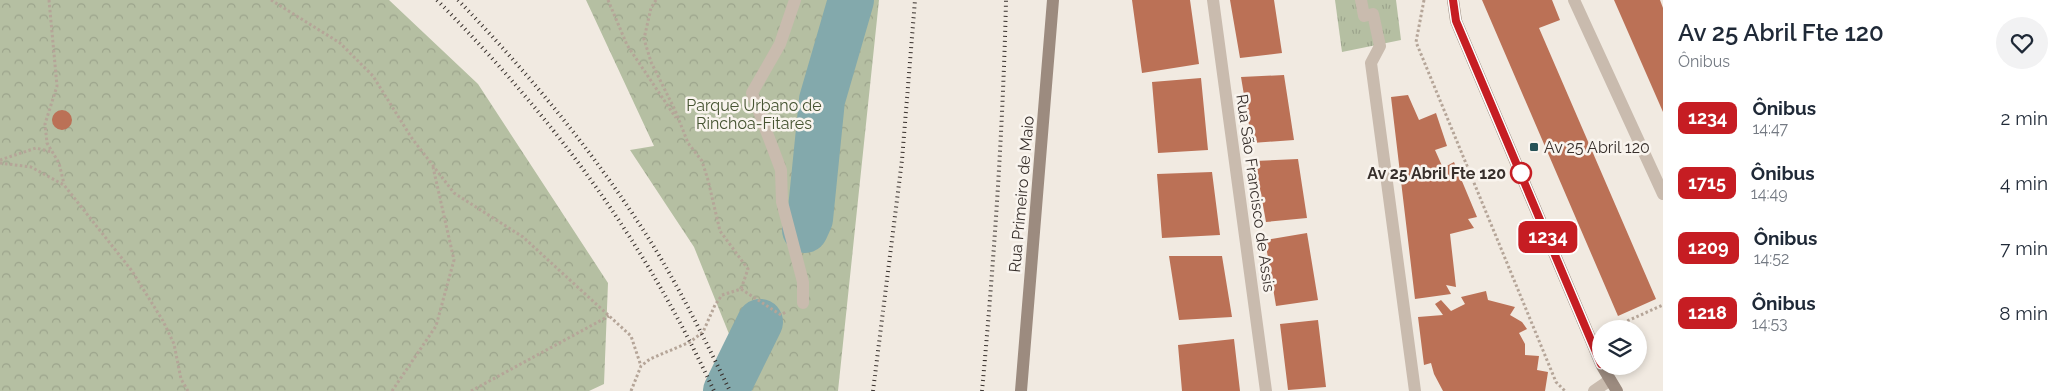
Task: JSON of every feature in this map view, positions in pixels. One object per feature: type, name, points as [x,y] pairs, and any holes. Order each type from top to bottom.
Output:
[{"type":"street","points":[[795,0],[780,44],[752,93],[781,170],[782,202],[803,282],[803,303]]},
{"type":"street","name":"Rua Primeiro de Maio","points":[[1022,391],[1053,0]]},
{"type":"street","name":"Rua São Francisco de Assis","points":[[1213,0],[1266,391]]},
{"type":"street","points":[[1361,0],[1364,16],[1374,14],[1380,46],[1371,63],[1415,391]]},
{"type":"street","points":[[1453,0],[1456,21],[1592,341]]},
{"type":"street","points":[[1574,0],[1663,194]]},
{"type":"street","points":[[1594,391],[1613,386]]},
{"type":"path","points":[[49,0],[57,86],[45,124],[46,143],[59,163],[64,185]]},
{"type":"path","points":[[271,0],[340,43],[373,76],[411,138],[454,193],[523,237],[631,336],[641,366]]},
{"type":"path","points":[[608,0],[627,45],[681,124]]},
{"type":"path","points":[[656,0],[651,8],[644,38],[651,62],[681,124],[688,143],[702,162],[720,231],[748,269],[741,289]]},
{"type":"path","points":[[1424,0],[1416,42],[1556,382],[1565,391]]},
{"type":"path","points":[[0,161],[36,148],[53,152]]},
{"type":"path","points":[[0,161],[31,167],[64,185],[121,257],[163,321],[174,344],[181,380],[188,391]]},
{"type":"path","points":[[392,391],[436,326],[454,260],[433,166]]},
{"type":"path","points":[[741,289],[781,315],[803,303]]},
{"type":"path","points":[[631,391],[641,366],[650,358],[690,342],[703,332],[715,305],[722,295],[741,289]]},
{"type":"path","points":[[1629,320],[1663,305]]},
{"type":"path","points":[[472,391],[609,316]]},
{"type":"green space","points":[[0,0],[389,0],[478,84],[608,283],[604,384],[589,391],[0,391]]},
{"type":"green space","name":"Parque Urbano de Rinchoa-Fitares","points":[[586,0],[879,0],[838,391],[752,391],[694,247],[630,150],[654,146]]},
{"type":"green space","points":[[1335,0],[1396,0],[1401,40],[1342,52]]},
{"type":"building","points":[[1132,0],[1190,0],[1199,64],[1142,73]]},
{"type":"building","points":[[1230,0],[1274,0],[1282,53],[1240,58]]},
{"type":"building","points":[[1482,0],[1552,0],[1560,20],[1539,28],[1656,299],[1618,316]]},
{"type":"building","points":[[1614,0],[1660,0],[1663,8],[1663,112]]},
{"type":"building","points":[[1284,75],[1294,140],[1252,143],[1241,77]]},
{"type":"building","points":[[1201,78],[1208,150],[1158,153],[1152,82]]},
{"type":"building","points":[[1408,95],[1419,120],[1436,113],[1447,146],[1435,150],[1443,168],[1454,162],[1477,217],[1468,219],[1474,228],[1450,234],[1456,287],[1446,285],[1451,294],[1415,299],[1391,97]]},
{"type":"building","points":[[62,110],[69,113],[72,120],[69,127],[62,130],[55,127],[52,120],[55,113]]},
{"type":"building","points":[[1298,159],[1307,218],[1266,222],[1255,161]]},
{"type":"building","points":[[1212,172],[1220,235],[1162,238],[1157,174]]},
{"type":"building","points":[[1307,233],[1318,300],[1276,306],[1265,240]]},
{"type":"building","points":[[1169,256],[1222,256],[1232,317],[1179,320]]},
{"type":"building","points":[[1486,291],[1488,300],[1515,307],[1510,315],[1522,322],[1527,329],[1519,333],[1525,344],[1525,355],[1539,356],[1537,370],[1548,372],[1545,391],[1443,391],[1434,374],[1431,363],[1424,365],[1418,317],[1443,315],[1435,304],[1441,300],[1451,311],[1465,304],[1461,297]]},
{"type":"building","points":[[1318,320],[1326,387],[1288,390],[1280,324]]},
{"type":"building","points":[[1234,339],[1240,391],[1182,391],[1178,345]]},
{"type":"waterway","points":[[805,230],[810,219],[822,100],[851,0]]},
{"type":"waterway","points":[[726,391],[760,322]]},
{"type":"railway","points":[[437,0],[520,90],[593,183],[657,282],[687,335],[714,391]]},
{"type":"railway","points":[[458,0],[512,58],[587,149],[610,181],[664,264],[694,318],[730,391]]},
{"type":"railway","points":[[873,391],[902,160],[915,0]]},
{"type":"railway","points":[[982,391],[997,196],[1006,0]]},
{"type":"bus line","name":"1234","points":[[1453,0],[1456,21],[1592,342]]},
{"type":"place","name":"Av 25 Abril 120","points":[[1534,147]]},
{"type":"place","name":"Av 25 Abril Fte 120","points":[[1521,173]]}]
